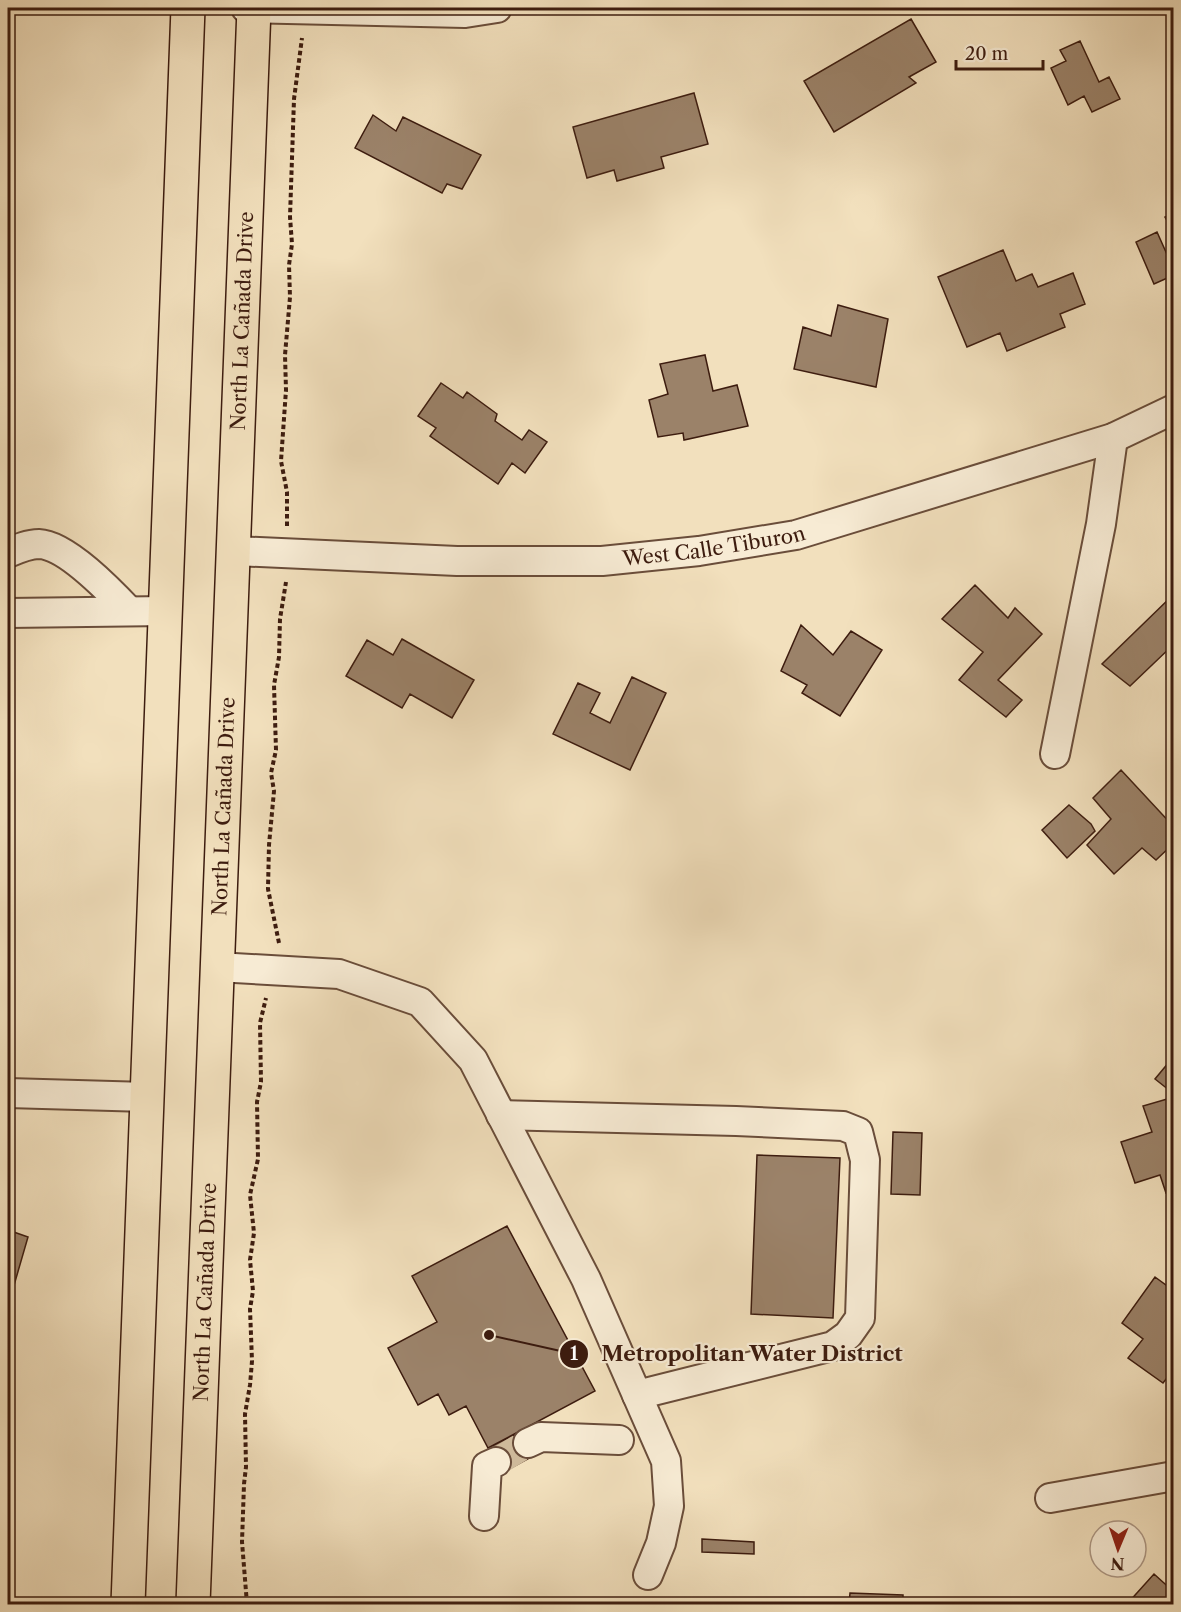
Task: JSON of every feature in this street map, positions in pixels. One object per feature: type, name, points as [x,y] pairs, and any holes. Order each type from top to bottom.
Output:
[{"type":"main road","points":[[128,1605],[188,8]]},
{"type":"main road","name":"North La Cañada Drive","points":[[194,1605],[254,8]]},
{"type":"street","points":[[246,8],[465,13],[497,8]]},
{"type":"street","name":"West Calle Tiburon","points":[[235,551],[457,561],[602,561],[699,551],[796,535],[1113,438],[1173,409]]},
{"type":"street","points":[[1055,754],[1101,524],[1113,438]]},
{"type":"street","points":[[8,553],[38,544],[52,547],[103,584],[129,611]]},
{"type":"street","points":[[8,613],[166,610]]},
{"type":"street","points":[[217,967],[339,974],[420,1002],[473,1060],[586,1279],[666,1461],[669,1506],[661,1543],[648,1575]]},
{"type":"street","points":[[8,1093],[147,1097]]},
{"type":"street","points":[[501,1115],[760,1122],[843,1126],[858,1132],[865,1160],[860,1318],[848,1335],[833,1346],[637,1395]]},
{"type":"street","points":[[528,1443],[542,1437],[619,1440]]},
{"type":"street","points":[[484,1516],[488,1466],[496,1462]]},
{"type":"street","points":[[1050,1498],[1173,1476]]},
{"type":"path","points":[[247,1605],[242,1542],[246,1467],[245,1414],[252,1361],[250,1309],[253,1291],[250,1260],[254,1233],[250,1195],[258,1159],[257,1102],[261,1082],[260,1023],[265,1000],[280,970],[278,932],[270,906],[268,889],[274,791],[271,773],[276,750],[274,686],[279,657],[280,619],[286,585],[288,554],[287,492],[281,461],[292,244],[290,217],[294,99],[307,9]]},
{"type":"building","points":[[911,19],[936,62],[909,77],[916,83],[834,132],[804,81]]},
{"type":"building","points":[[1080,41],[1099,82],[1109,77],[1120,99],[1092,112],[1084,96],[1068,105],[1051,68],[1066,61],[1060,50]]},
{"type":"building","points":[[694,93],[708,144],[661,157],[664,168],[617,181],[614,170],[587,178],[573,127]]},
{"type":"building","points":[[373,115],[396,131],[403,117],[481,155],[462,189],[447,184],[442,193],[355,148]]},
{"type":"building","points":[[1174,213],[1174,233],[1165,217]]},
{"type":"building","points":[[1157,232],[1174,270],[1174,275],[1154,284],[1136,242]]},
{"type":"building","points":[[1003,250],[1016,281],[1032,274],[1038,287],[1073,273],[1085,304],[1060,314],[1065,327],[1007,351],[1000,333],[967,347],[938,277]]},
{"type":"building","points":[[838,305],[888,319],[876,387],[794,369],[803,327],[831,336]]},
{"type":"building","points":[[705,355],[713,391],[737,385],[748,426],[684,440],[683,433],[658,437],[649,400],[668,394],[660,364]]},
{"type":"building","points":[[441,383],[463,398],[467,392],[497,414],[495,421],[522,440],[529,430],[547,442],[525,473],[512,463],[498,484],[430,436],[436,428],[418,416]]},
{"type":"building","points":[[975,585],[1008,618],[1015,608],[1042,634],[998,680],[1022,700],[1006,717],[959,680],[983,652],[942,619]]},
{"type":"building","points":[[1174,594],[1174,644],[1130,686],[1102,664]]},
{"type":"building","points":[[801,625],[833,655],[851,631],[882,650],[840,716],[802,693],[807,685],[781,671]]},
{"type":"building","points":[[402,639],[474,680],[452,718],[410,694],[402,708],[346,676],[367,640],[393,655]]},
{"type":"building","points":[[632,677],[666,693],[630,770],[553,734],[578,683],[600,693],[590,713],[610,723]]},
{"type":"building","points":[[1121,770],[1174,827],[1174,843],[1156,860],[1142,848],[1114,874],[1087,845],[1111,819],[1093,798]]},
{"type":"building","points":[[1069,805],[1091,824],[1095,831],[1067,858],[1042,830]]},
{"type":"building","points":[[1174,1056],[1174,1094],[1155,1079]]},
{"type":"building","points":[[1174,1097],[1174,1191],[1166,1193],[1160,1175],[1135,1183],[1121,1142],[1152,1132],[1143,1106]]},
{"type":"building","points":[[893,1132],[922,1133],[920,1195],[891,1194]]},
{"type":"building","points":[[757,1155],[840,1158],[833,1318],[751,1314]]},
{"type":"building","points":[[507,1226],[595,1391],[488,1448],[466,1406],[449,1415],[438,1394],[418,1405],[388,1348],[437,1322],[412,1276]]},
{"type":"building","points":[[8,1230],[28,1237],[8,1306]]},
{"type":"building","points":[[1155,1277],[1174,1291],[1174,1369],[1163,1383],[1128,1358],[1143,1339],[1122,1323]]},
{"type":"building","points":[[522,1431],[535,1455],[502,1473],[488,1448]]},
{"type":"building","points":[[702,1539],[754,1542],[754,1554],[702,1552]]},
{"type":"building","points":[[1154,1574],[1174,1592],[1174,1604],[1127,1604]]},
{"type":"building","points":[[850,1593],[903,1595],[903,1604],[849,1604]]},
{"type":"tunnel","points":[[496,1462],[528,1443]]},
{"type":"place","name":"Metropolitan Water District","points":[[489,1335]]}]
